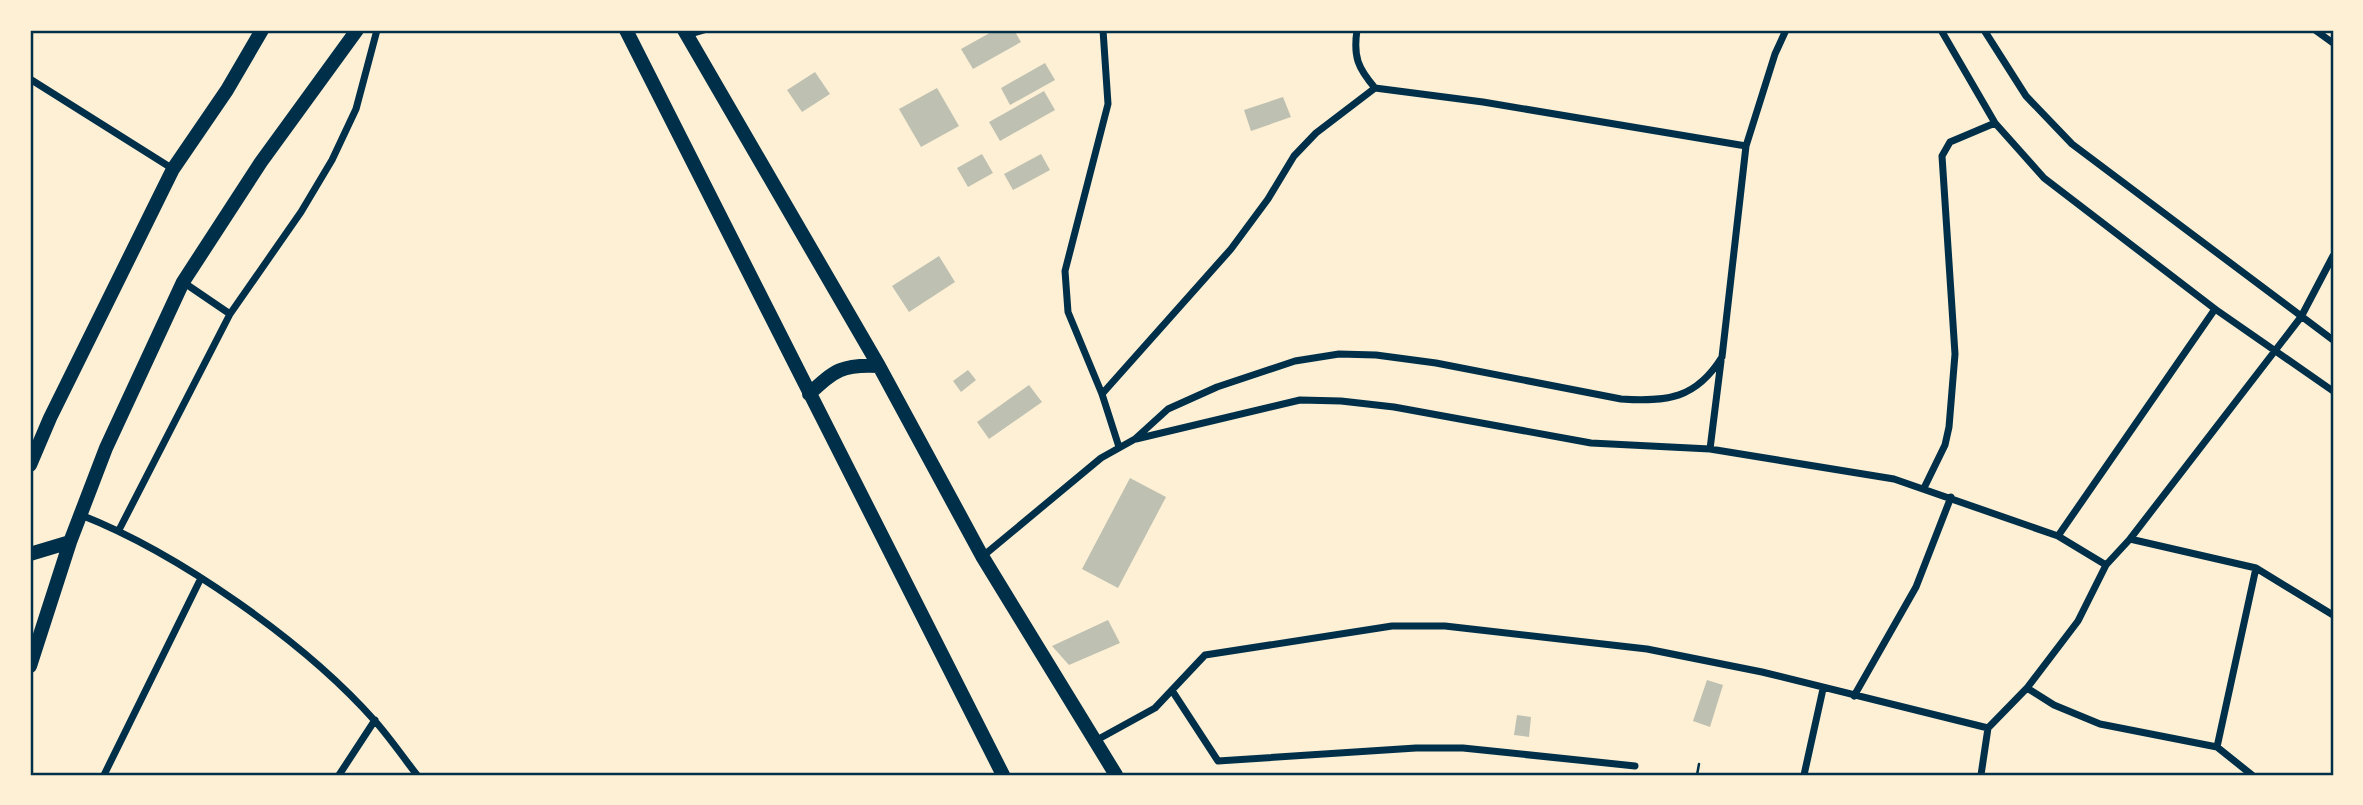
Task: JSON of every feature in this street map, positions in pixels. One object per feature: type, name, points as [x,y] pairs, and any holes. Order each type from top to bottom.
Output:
[{"type":"main road","points":[[30,465],[50,418],[173,169],[228,90],[262,30]]},
{"type":"main road","points":[[30,666],[70,542],[106,448],[184,282],[261,162],[357,30]]},
{"type":"main road","points":[[626,30],[1003,775]]},
{"type":"main road","points":[[685,33],[879,366],[982,556],[1116,775]]},
{"type":"main road","points":[[809,394],[834,371],[846,366],[879,366]]},
{"type":"main road","points":[[30,554],[70,542]]},
{"type":"street","points":[[119,530],[230,314],[301,212],[331,160],[356,109],[377,30]]},
{"type":"street","points":[[685,33],[704,30]]},
{"type":"street","points":[[1103,30],[1108,104],[1065,271],[1068,313],[1102,394],[1119,447]]},
{"type":"street","points":[[1357,30],[1355,44],[1359,70],[1376,88],[1483,102],[1746,146]]},
{"type":"street","points":[[1710,449],[1746,146],[1774,54],[1786,30]]},
{"type":"street","points":[[1941,30],[1995,123],[2044,178],[2215,309],[2277,349],[2333,391]]},
{"type":"street","points":[[1984,30],[2026,96],[2071,144],[2333,340]]},
{"type":"street","points":[[2315,30],[2333,43]]},
{"type":"street","points":[[30,79],[173,169]]},
{"type":"street","points":[[1102,394],[1231,249],[1268,200],[1293,156],[1316,133],[1376,88]]},
{"type":"street","points":[[1924,488],[1945,445],[1955,354],[1942,156],[1950,142],[1995,123]]},
{"type":"street","points":[[1982,775],[1989,728],[2027,688],[2086,609],[2106,565],[2130,539],[2301,317],[2333,256]]},
{"type":"street","points":[[184,282],[230,314]]},
{"type":"street","points":[[2058,536],[2215,309]]},
{"type":"street","points":[[1135,439],[1168,409],[1217,387],[1294,361],[1339,354],[1376,355],[1436,363],[1620,399],[1646,401],[1692,391],[1711,374],[1721,356]]},
{"type":"street","points":[[982,556],[1119,447],[1135,439],[1300,400],[1394,407],[1591,443],[1710,449],[1871,475],[1924,488],[2058,536],[2106,565]]},
{"type":"street","points":[[1854,696],[1916,587],[1951,497]]},
{"type":"street","points":[[81,515],[119,530],[201,578],[330,676],[375,720],[417,775]]},
{"type":"street","points":[[2130,539],[2256,568],[2333,615]]},
{"type":"street","points":[[2217,747],[2256,568]]},
{"type":"street","points":[[104,775],[201,578]]},
{"type":"street","points":[[1095,741],[1155,708],[1173,692],[1194,663],[1205,655],[1392,626],[1445,626],[1647,649],[1762,672],[1989,728]]},
{"type":"street","points":[[2027,688],[2054,705],[2100,724],[2217,747],[2252,775]]},
{"type":"street","points":[[1804,775],[1823,689]]},
{"type":"street","points":[[1173,692],[1218,761],[1416,748],[1463,748],[1635,766]]},
{"type":"street","points":[[340,775],[375,720]]},
{"type":"path","points":[[1697,775],[1699,764]]},
{"type":"building","points":[[995,30],[1014,30],[1021,42],[973,69],[961,49]]},
{"type":"building","points":[[1045,63],[1055,80],[1010,105],[1001,88]]},
{"type":"building","points":[[815,72],[830,94],[802,112],[787,90]]},
{"type":"building","points":[[937,88],[959,126],[921,147],[899,109]]},
{"type":"building","points":[[1044,91],[1055,110],[1000,141],[989,122]]},
{"type":"building","points":[[1283,97],[1291,117],[1251,131],[1244,110]]},
{"type":"building","points":[[982,154],[993,173],[968,187],[957,168]]},
{"type":"building","points":[[1041,154],[1050,170],[1013,190],[1004,174]]},
{"type":"building","points":[[939,256],[955,282],[909,312],[892,286]]},
{"type":"building","points":[[968,370],[976,380],[961,392],[953,381]]},
{"type":"building","points":[[1029,385],[1042,402],[989,439],[977,422]]},
{"type":"building","points":[[1130,478],[1166,497],[1118,588],[1082,569]]},
{"type":"building","points":[[1108,620],[1120,643],[1069,665],[1052,646]]},
{"type":"building","points":[[1707,680],[1723,685],[1710,727],[1693,721]]},
{"type":"building","points":[[1517,715],[1531,717],[1529,737],[1514,735]]}]
